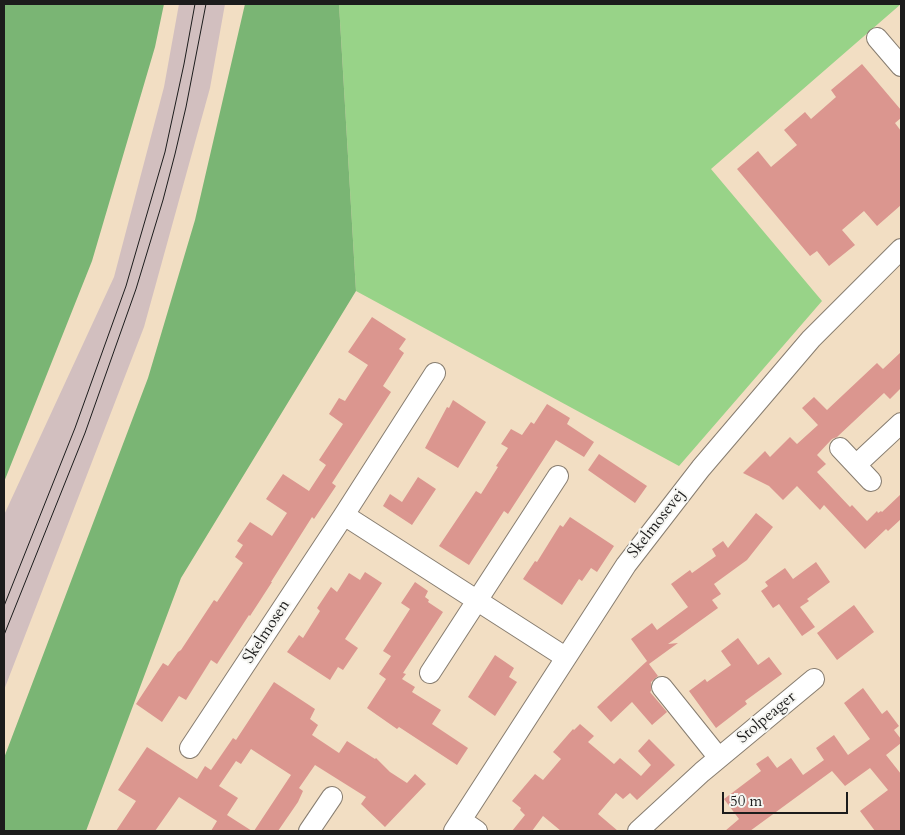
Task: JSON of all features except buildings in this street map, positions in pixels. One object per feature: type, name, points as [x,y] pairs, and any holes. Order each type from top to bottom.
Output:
[{"type":"street","points":[[877,38],[901,66]]},
{"type":"street","name":"Skelmosevej","points":[[464,828],[565,656],[626,565],[701,468],[811,339],[901,249]]},
{"type":"street","name":"Skelmosen","points":[[190,748],[435,373]]},
{"type":"street","points":[[856,465],[901,423]]},
{"type":"street","points":[[840,448],[871,481]]},
{"type":"street","points":[[430,673],[558,476]]},
{"type":"street","points":[[344,515],[565,656]]},
{"type":"street","name":"Stolpeager","points":[[638,831],[719,758],[814,679]]},
{"type":"street","points":[[662,687],[719,758]]},
{"type":"street","points":[[309,831],[332,797]]},
{"type":"shaded area","points":[[179,4],[225,4],[210,88],[144,327],[4,690],[4,515],[114,277],[164,87]]},
{"type":"green space","points":[[4,4],[164,4],[155,47],[92,261],[4,482]]},
{"type":"green space","points":[[245,4],[339,4],[356,291],[181,578],[86,831],[4,831],[4,758],[148,378],[195,220]]},
{"type":"green space","points":[[339,4],[901,4],[711,169],[822,301],[679,466],[356,291]]},
{"type":"tram line","points":[[4,606],[75,428],[126,286],[165,152],[195,4]]},
{"type":"tram line","points":[[4,635],[85,433],[136,289],[175,154],[206,4]]}]
